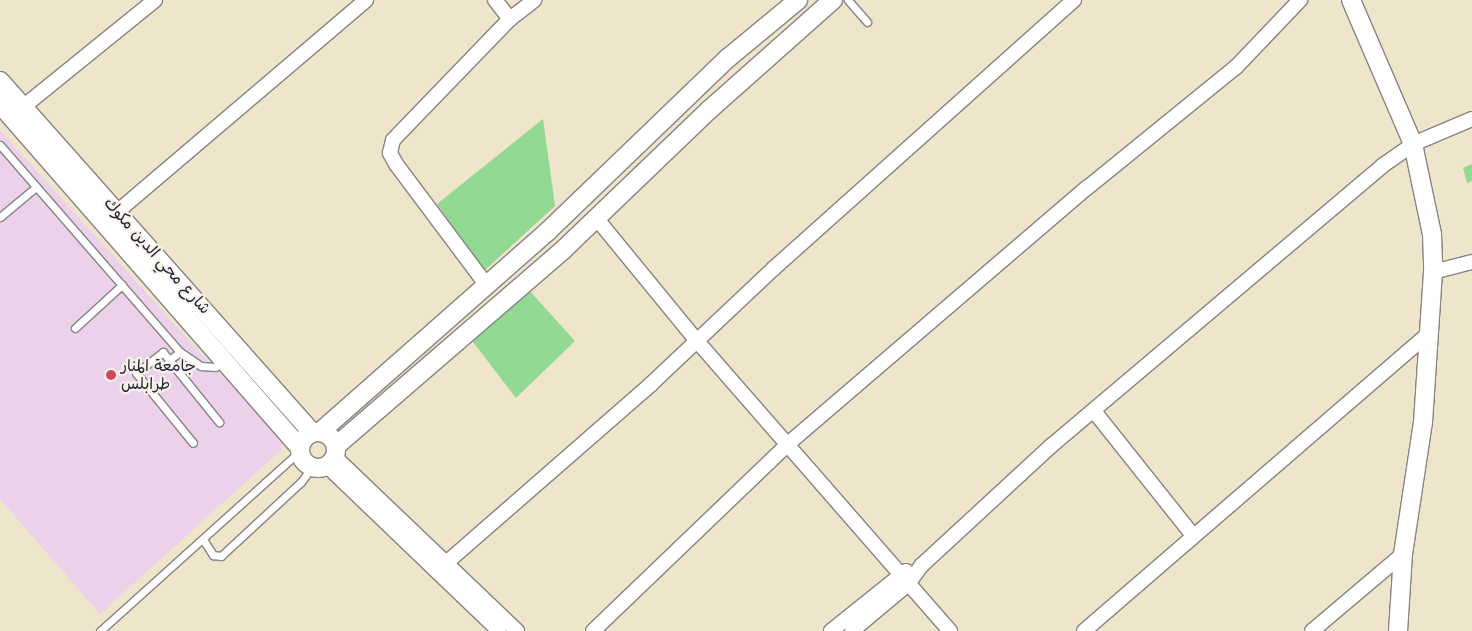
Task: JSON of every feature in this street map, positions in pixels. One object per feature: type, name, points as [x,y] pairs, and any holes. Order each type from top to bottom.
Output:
[{"type":"street","points":[[23,106],[155,0]]},
{"type":"street","points":[[117,212],[366,0]]},
{"type":"street","points":[[495,0],[510,19]]},
{"type":"street","points":[[485,283],[390,153],[392,140],[510,19],[534,0]]},
{"type":"street","points":[[300,450],[304,439],[316,432],[485,283],[547,232],[692,91],[798,0]]},
{"type":"street","points":[[328,459],[563,250],[736,85],[833,0]]},
{"type":"street","points":[[445,564],[696,341],[1074,0]]},
{"type":"street","points":[[593,631],[789,443],[1087,188],[1236,67],[1300,0]]},
{"type":"street","points":[[1351,0],[1413,144],[1432,234],[1433,272],[1427,335],[1423,422],[1403,554],[1398,631]]},
{"type":"street","name":"شارع محي الدين مكوك","points":[[0,81],[117,212],[150,261],[226,362],[300,450],[302,458],[328,459],[330,436],[316,432],[150,261],[0,104]]},
{"type":"street","points":[[831,631],[922,566],[1051,446],[1094,411],[1174,339],[1413,144],[1472,119]]},
{"type":"street","points":[[596,219],[696,341],[789,443],[950,631]]},
{"type":"street","points":[[547,232],[563,250]]},
{"type":"street","points":[[1433,272],[1472,262]]},
{"type":"street","points":[[1084,631],[1192,534],[1248,492],[1427,335]]},
{"type":"street","points":[[1094,411],[1192,534]]},
{"type":"street","points":[[328,459],[445,564],[496,622]]},
{"type":"street","points":[[328,459],[496,622],[517,631]]},
{"type":"street","points":[[1312,631],[1403,554]]},
{"type":"street","points":[[852,631],[904,579]]},
{"type":"lane","points":[[848,0],[867,22]]},
{"type":"lane","points":[[0,145],[180,352],[207,367],[226,362]]},
{"type":"lane","points":[[0,217],[36,187]]},
{"type":"lane","points":[[75,328],[122,285]]},
{"type":"lane","points":[[193,443],[136,373],[163,352],[219,422]]},
{"type":"lane","points":[[169,360],[180,352]]},
{"type":"lane","points":[[100,631],[204,541],[300,450]]},
{"type":"lane","points":[[204,541],[213,555],[222,556],[328,459]]},
{"type":"shaded area","name":"جامعة المنار طرابلس","points":[[0,130],[203,356],[283,436],[281,450],[100,614],[0,499]]},
{"type":"green space","points":[[543,119],[555,206],[484,271],[437,204]]},
{"type":"green space","points":[[1472,164],[1472,181],[1467,183],[1463,168]]},
{"type":"green space","points":[[527,288],[575,341],[516,398],[470,338]]},
{"type":"place","name":"جامعة المنار طرابلس","points":[[111,375]]}]
